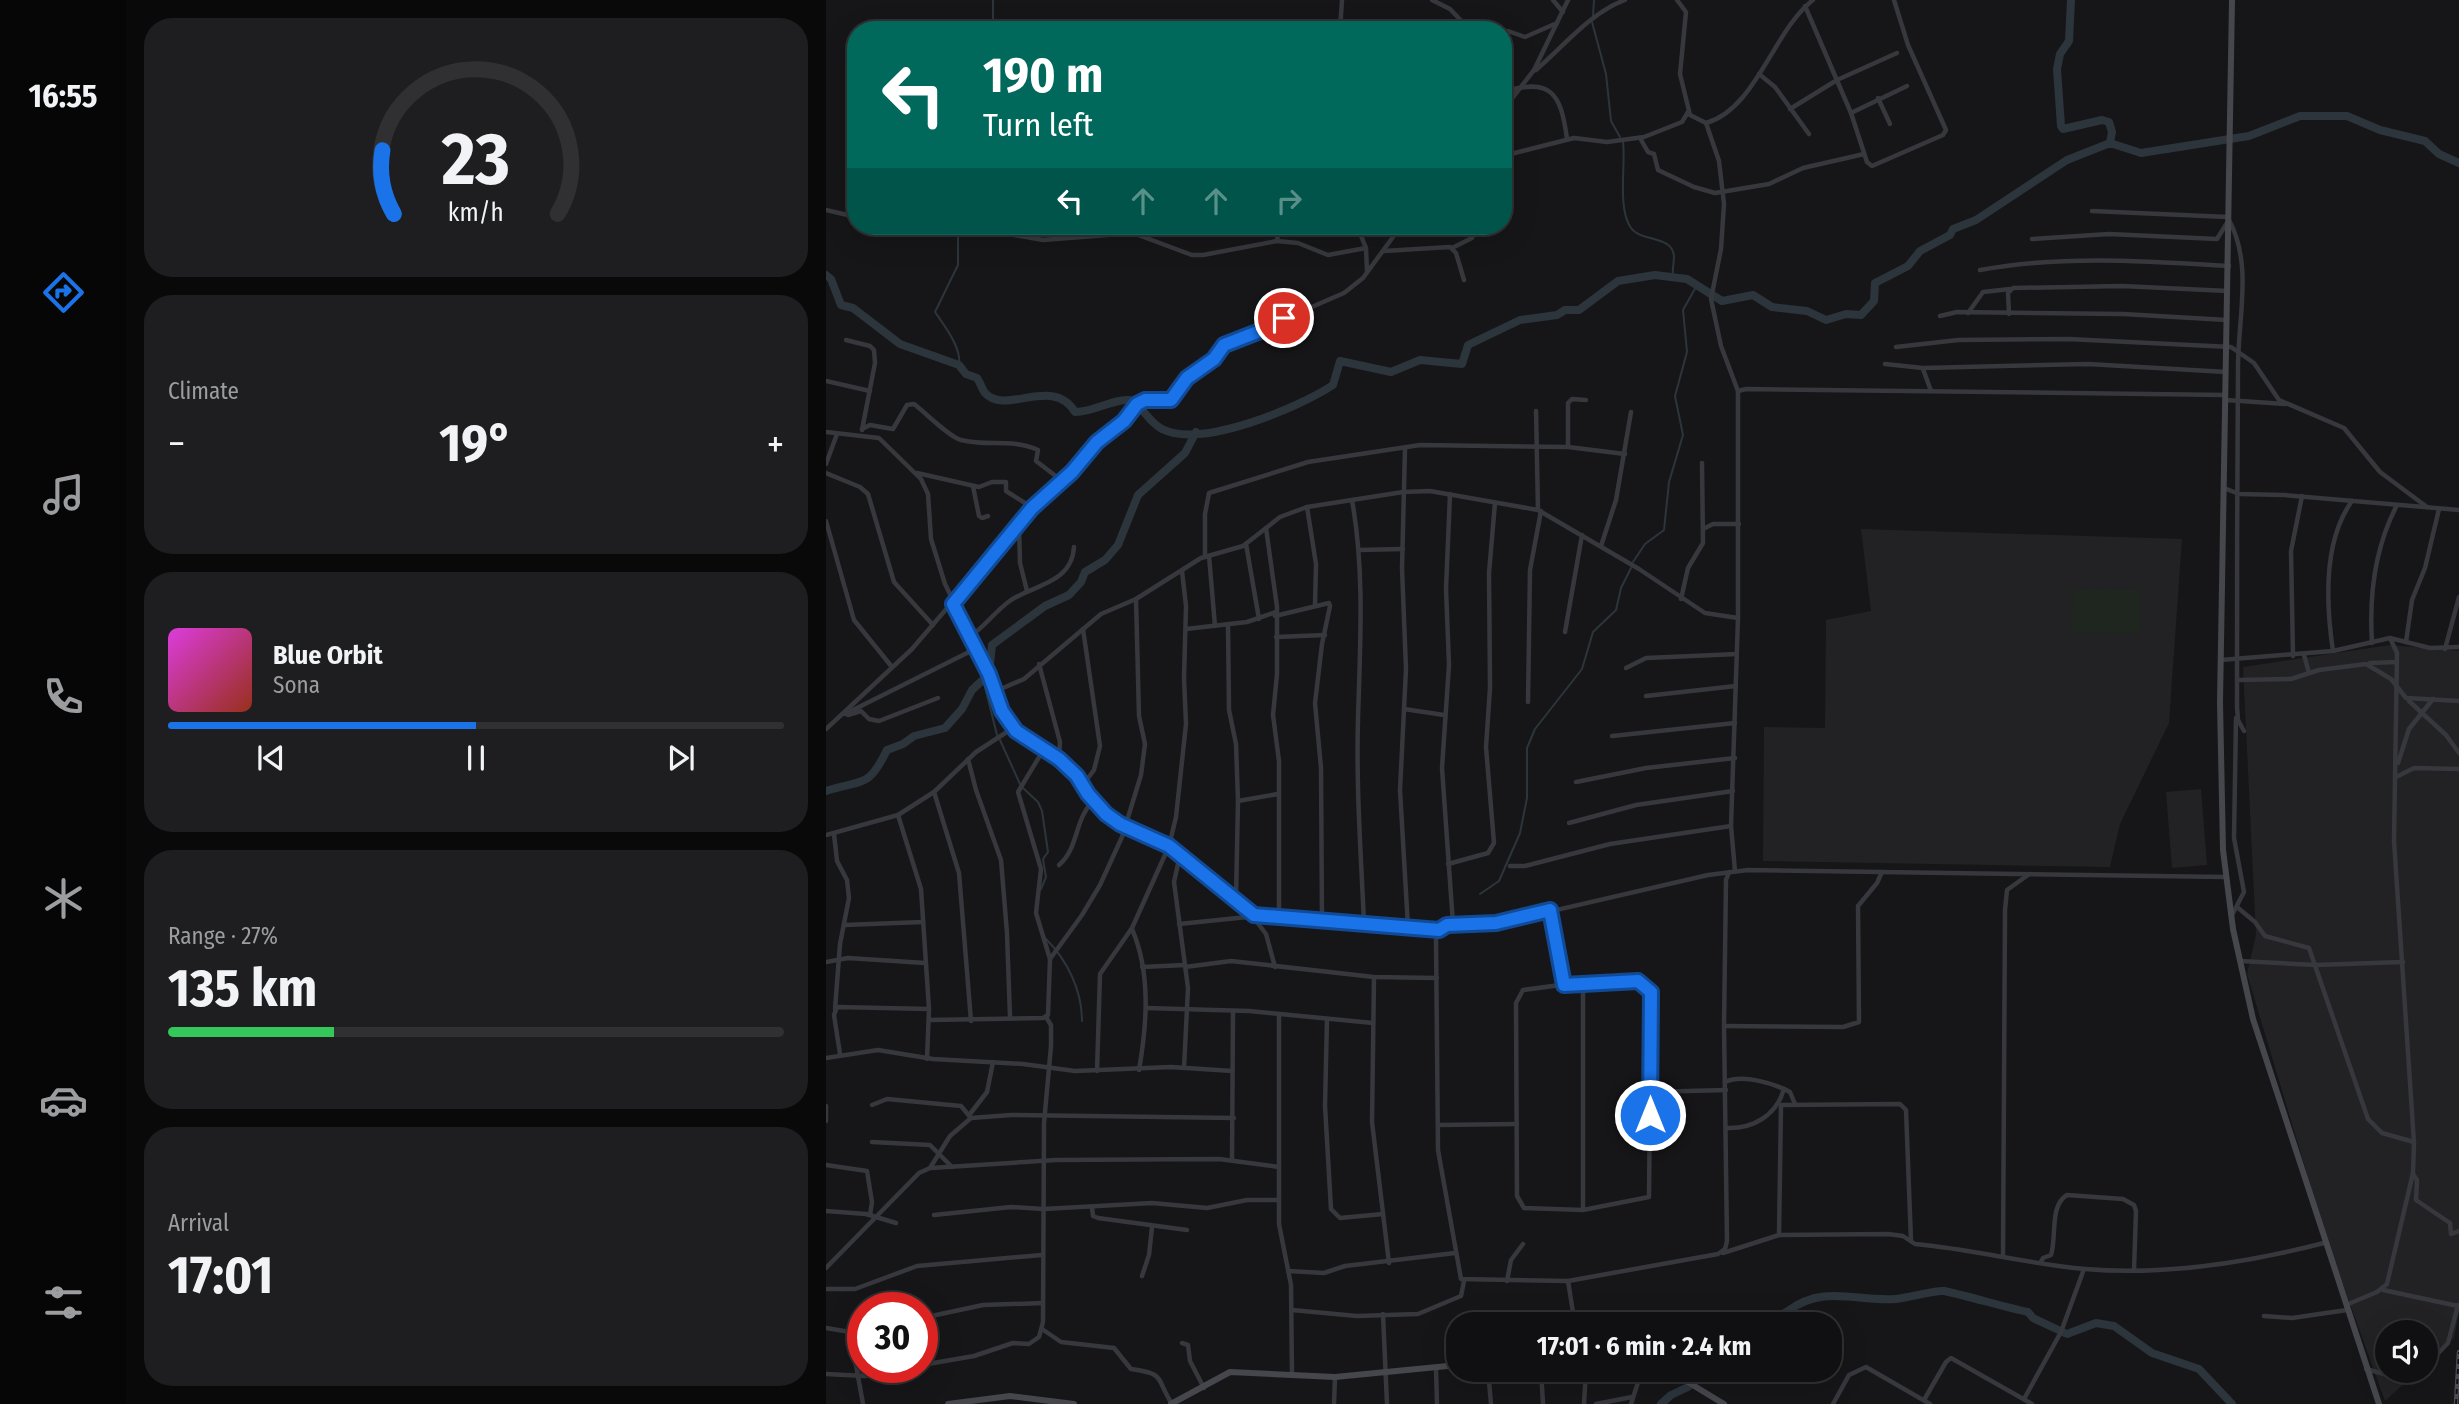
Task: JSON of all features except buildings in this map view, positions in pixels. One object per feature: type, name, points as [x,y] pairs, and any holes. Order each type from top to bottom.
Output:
[{"type":"main road","points":[[2232,0],[2221,660],[2221,817],[2225,877],[2239,961],[2264,1056],[2379,1404]]},
{"type":"main road","points":[[1172,1404],[1230,1372],[1335,1377],[1446,1367]]},
{"type":"main road","points":[[1688,1382],[1724,1404]]},
{"type":"main road","points":[[948,1404],[998,1396],[1031,1397],[1074,1404]]},
{"type":"street","points":[[1341,21],[1342,0]]},
{"type":"street","points":[[1432,0],[1450,9],[1461,21]]},
{"type":"street","points":[[1553,0],[1563,12]]},
{"type":"street","points":[[1531,76],[1568,0]]},
{"type":"street","points":[[1512,98],[1531,76],[1606,8],[1611,0]]},
{"type":"street","points":[[1606,8],[1625,0]]},
{"type":"street","points":[[1678,0],[1686,12],[1680,74],[1689,111],[1698,121]]},
{"type":"street","points":[[1512,154],[1567,139],[1586,137],[1607,142],[1640,138],[1682,122],[1706,122],[1718,118],[1737,102],[1805,6],[1813,0]]},
{"type":"street","points":[[1805,6],[1851,113],[1864,154],[1870,165],[1875,165],[1943,135],[1947,130],[1908,45],[1894,0]]},
{"type":"street","points":[[1512,32],[1528,36],[1559,22]]},
{"type":"street","points":[[1790,109],[1837,80],[1897,53]]},
{"type":"street","points":[[1759,74],[1775,87],[1808,134]]},
{"type":"street","points":[[1512,89],[1535,85],[1555,98],[1563,116],[1567,139]]},
{"type":"street","points":[[1851,113],[1907,86]]},
{"type":"street","points":[[1878,98],[1890,124]]},
{"type":"street","points":[[1682,122],[1689,111]]},
{"type":"street","points":[[1706,122],[1718,161],[1724,222],[1711,299],[1721,346],[1738,391],[1735,758],[1731,826],[1732,871],[1726,880],[1724,1026],[1727,1241],[1725,1249],[1718,1254]]},
{"type":"street","points":[[1640,138],[1648,152],[1654,154],[1658,170],[1704,191],[1769,184],[1803,168],[1864,154]]},
{"type":"street","points":[[826,210],[847,215]]},
{"type":"street","points":[[2092,211],[2229,218]]},
{"type":"street","points":[[2032,239],[2109,234],[2217,239],[2229,218]]},
{"type":"street","points":[[2229,218],[2237,232],[2243,278],[2238,401],[2238,660],[2234,838],[2244,892],[2231,916]]},
{"type":"street","points":[[1014,235],[1043,240],[1107,235]]},
{"type":"street","points":[[1138,235],[1192,255],[1277,242],[1298,243],[1328,255],[1366,248]]},
{"type":"street","points":[[1277,242],[1278,235]]},
{"type":"street","points":[[1361,235],[1366,248],[1367,272]]},
{"type":"street","points":[[826,729],[933,625],[1032,508],[1059,484],[1097,442],[1124,421],[1139,402],[1171,400],[1187,378],[1214,359],[1224,345],[1337,298],[1367,272],[1395,235]]},
{"type":"street","points":[[1383,251],[1452,248],[1473,235]]},
{"type":"street","points":[[1452,248],[1464,280]]},
{"type":"street","points":[[1980,270],[2001,264],[2090,260],[2229,266]]},
{"type":"street","points":[[1968,313],[1983,292],[2011,288],[2122,286],[2229,291]]},
{"type":"street","points":[[2009,314],[2008,293],[2011,288]]},
{"type":"street","points":[[1940,316],[1968,313],[2123,314],[2227,320]]},
{"type":"street","points":[[1896,347],[1958,340],[2068,339],[2227,346],[2254,363],[2275,396],[2285,404],[2344,428],[2380,472],[2427,507]]},
{"type":"street","points":[[846,340],[873,347],[875,363],[862,432]]},
{"type":"street","points":[[1885,364],[1923,368],[2088,365],[2227,372]]},
{"type":"street","points":[[1923,368],[1931,391]]},
{"type":"street","points":[[826,381],[870,391]]},
{"type":"street","points":[[1738,391],[1931,391],[2226,397],[2238,401],[2285,404]]},
{"type":"street","points":[[1568,447],[1568,402],[1572,399],[1586,400]]},
{"type":"street","points":[[862,432],[870,425],[893,429],[907,405],[914,404],[939,422],[947,433],[962,440],[1002,441],[1038,450],[1036,461],[1058,477],[1059,484]]},
{"type":"street","points":[[1528,702],[1530,570],[1540,511],[1536,411]]},
{"type":"street","points":[[1601,546],[1615,505],[1631,412]]},
{"type":"street","points":[[826,432],[862,432],[882,440],[917,473],[928,494],[931,539],[953,604],[996,691],[1002,711],[1013,728],[1059,759],[1077,776],[1093,801],[1125,827],[1169,846],[1236,898],[1254,915],[1269,941],[1275,967]]},
{"type":"street","points":[[826,464],[837,434]]},
{"type":"street","points":[[1215,626],[1205,514],[1209,493],[1308,462],[1420,445],[1568,447],[1625,454]]},
{"type":"street","points":[[1405,448],[1404,709],[1400,790],[1408,927]]},
{"type":"street","points":[[1681,599],[1689,568],[1702,548],[1702,463]]},
{"type":"street","points":[[826,473],[866,490],[894,582],[933,625]]},
{"type":"street","points":[[917,473],[973,486],[1006,482],[1006,491],[1032,508]]},
{"type":"street","points":[[973,486],[979,516],[988,516]]},
{"type":"street","points":[[2224,488],[2239,494],[2302,496],[2459,510]]},
{"type":"street","points":[[996,691],[1019,683],[1101,614],[1136,599],[1207,557],[1246,544],[1280,517],[1307,507],[1403,492],[1450,494],[1540,511],[1712,616],[1738,618]]},
{"type":"street","points":[[1450,494],[1446,589],[1448,666],[1442,782],[1453,924]]},
{"type":"street","points":[[2293,656],[2290,574],[2292,533],[2302,496]]},
{"type":"street","points":[[1352,500],[1359,550],[1361,622],[1358,719],[1364,923]]},
{"type":"street","points":[[2333,651],[2329,614],[2330,559],[2344,512],[2352,501]]},
{"type":"street","points":[[1448,864],[1488,853],[1495,839],[1488,794],[1486,747],[1490,688],[1489,573],[1495,503]]},
{"type":"street","points":[[2372,643],[2370,621],[2376,561],[2397,505]]},
{"type":"street","points":[[1307,507],[1316,564],[1315,605]]},
{"type":"street","points":[[2406,642],[2410,608],[2423,576],[2439,509]]},
{"type":"street","points":[[826,521],[854,620],[892,667]]},
{"type":"street","points":[[1704,529],[1713,524],[1739,524]]},
{"type":"street","points":[[1019,525],[1020,563],[1027,591]]},
{"type":"street","points":[[1266,528],[1276,637],[1273,715],[1279,761],[1279,916]]},
{"type":"street","points":[[1565,632],[1582,535]]},
{"type":"street","points":[[1246,544],[1259,619]]},
{"type":"street","points":[[969,637],[1010,601],[1027,591],[1040,590],[1060,575],[1073,559],[1074,547]]},
{"type":"street","points":[[1359,550],[1403,549]]},
{"type":"street","points":[[1097,1071],[1099,976],[1132,928],[1169,846],[1184,762],[1186,629],[1182,572]]},
{"type":"street","points":[[2445,649],[2459,597]]},
{"type":"street","points":[[1050,959],[1093,898],[1125,827],[1145,749],[1139,716],[1136,599]]},
{"type":"street","points":[[1186,629],[1228,625],[1330,604],[1315,704],[1321,768],[1322,922]]},
{"type":"street","points":[[1228,625],[1229,710],[1236,744],[1238,802],[1236,898]]},
{"type":"street","points":[[1082,786],[1094,770],[1100,747],[1083,628]]},
{"type":"street","points":[[1276,637],[1325,635]]},
{"type":"street","points":[[2221,660],[2333,651],[2390,638],[2445,649],[2459,647]]},
{"type":"street","points":[[2264,1316],[2292,1318],[2346,1308],[2382,1289],[2391,1274],[2413,1173],[2414,1143],[2395,874],[2397,648],[2390,638]]},
{"type":"street","points":[[841,716],[975,649]]},
{"type":"street","points":[[1626,668],[1646,658],[1737,654]]},
{"type":"street","points":[[2304,654],[2309,673]]},
{"type":"street","points":[[2236,680],[2291,679],[2309,673],[2397,662]]},
{"type":"street","points":[[1039,664],[1059,742],[1059,759]]},
{"type":"street","points":[[2366,664],[2376,667],[2396,684],[2406,698],[2446,735],[2459,753]]},
{"type":"street","points":[[1646,696],[1736,686]]},
{"type":"street","points":[[841,716],[859,710],[869,719],[879,721],[938,698]]},
{"type":"street","points":[[2406,698],[2459,701]]},
{"type":"street","points":[[2395,778],[2403,744],[2420,712],[2433,699]]},
{"type":"street","points":[[2236,707],[2238,720],[2245,731]]},
{"type":"street","points":[[1404,709],[1445,715]]},
{"type":"street","points":[[1612,736],[1735,723]]},
{"type":"street","points":[[826,835],[898,815],[934,792],[968,759],[1013,728]]},
{"type":"street","points":[[1044,750],[1018,794],[1041,869],[1035,913],[1050,959],[1050,1005],[1046,1017]]},
{"type":"street","points":[[1576,782],[1646,768],[1735,758]]},
{"type":"street","points":[[968,759],[984,815],[1001,860],[1010,1017]]},
{"type":"street","points":[[2395,778],[2414,768],[2459,769]]},
{"type":"street","points":[[1569,824],[1636,805],[1733,791]]},
{"type":"street","points":[[934,792],[959,873],[966,927],[971,1021]]},
{"type":"street","points":[[1238,802],[1278,794]]},
{"type":"street","points":[[1059,865],[1071,852],[1083,813],[1093,801]]},
{"type":"street","points":[[898,815],[919,879],[929,1009],[927,1059]]},
{"type":"street","points":[[1510,866],[1525,866],[1610,844],[1731,826]]},
{"type":"street","points":[[834,834],[837,860],[849,887],[835,1009],[840,1054]]},
{"type":"street","points":[[1180,855],[1174,876],[1185,966],[1187,1008],[1184,1068]]},
{"type":"street","points":[[1179,924],[1254,915],[1439,930],[1453,924],[1496,923],[1732,871],[2225,877]]},
{"type":"street","points":[[1724,1026],[1843,1027],[1858,1022],[1857,906],[1877,883],[1882,872]]},
{"type":"street","points":[[2003,1256],[2005,910],[2007,890],[2029,875]]},
{"type":"street","points":[[2237,907],[2255,922],[2265,936],[2309,948],[2368,1119],[2382,1133],[2414,1143]]},
{"type":"street","points":[[1550,910],[1564,985]]},
{"type":"street","points":[[844,925],[923,922]]},
{"type":"street","points":[[1132,928],[1142,967],[1146,1008],[1139,1070]]},
{"type":"street","points":[[1292,1310],[1357,1316],[1421,1313],[1461,1296],[1464,1281],[1458,1273],[1441,1175],[1438,1125],[1439,930]]},
{"type":"street","points":[[826,962],[840,960],[925,963]]},
{"type":"street","points":[[1142,967],[1231,961],[1374,976],[1437,978]]},
{"type":"street","points":[[2239,961],[2316,965],[2403,962]]},
{"type":"street","points":[[1374,976],[1372,1122],[1389,1263]]},
{"type":"street","points":[[1638,981],[1651,992],[1649,1197],[1583,1210],[1529,1210],[1520,1206],[1517,1196],[1517,998],[1523,990],[1583,982],[1638,981]]},
{"type":"street","points":[[1583,982],[1583,1210]]},
{"type":"street","points":[[835,1009],[839,1006],[929,1009]]},
{"type":"street","points":[[1146,1008],[1233,1010],[1373,1023]]},
{"type":"street","points":[[1232,1160],[1233,1010]]},
{"type":"street","points":[[1279,1014],[1280,1232],[1291,1285],[1292,1376]]},
{"type":"street","points":[[929,1020],[1046,1017]]},
{"type":"street","points":[[938,1363],[974,1356],[1013,1343],[1029,1345],[1035,1341],[1042,1329],[1045,1116],[1051,1025],[1046,1017]]},
{"type":"street","points":[[1327,1019],[1325,1113],[1332,1212],[1340,1217],[1383,1214]]},
{"type":"street","points":[[826,1058],[878,1051],[927,1059],[1097,1071],[1184,1068],[1232,1071]]},
{"type":"street","points":[[930,1168],[955,1130],[970,1116],[987,1093],[993,1062]]},
{"type":"street","points":[[1725,1082],[1740,1077],[1784,1089],[1790,1092],[1795,1104]]},
{"type":"street","points":[[1726,1128],[1749,1127],[1756,1123],[1779,1103],[1784,1089]]},
{"type":"street","points":[[1650,1092],[1726,1090]]},
{"type":"street","points":[[872,1105],[887,1099],[961,1106],[970,1116],[1234,1118]]},
{"type":"street","points":[[1779,1235],[1780,1105],[1900,1104],[1905,1107],[1911,1241]]},
{"type":"street","points":[[826,1106],[826,1121]]},
{"type":"street","points":[[1438,1125],[1517,1124]]},
{"type":"street","points":[[872,1142],[929,1145],[952,1168]]},
{"type":"street","points":[[826,1268],[872,1216],[919,1173],[930,1168],[1046,1161],[1232,1160],[1279,1167]]},
{"type":"street","points":[[826,1165],[867,1171],[872,1216]]},
{"type":"street","points":[[2413,1173],[2417,1180],[2416,1200],[2450,1223],[2451,1234],[2459,1231]]},
{"type":"street","points":[[2041,1263],[2043,1258],[2051,1255],[2056,1211],[2062,1198],[2067,1195],[2123,1199],[2130,1201],[2136,1211],[2134,1270]]},
{"type":"street","points":[[934,1215],[997,1208],[1044,1209],[1152,1203],[1207,1208],[1247,1200],[1279,1200]]},
{"type":"street","points":[[1092,1207],[1095,1217],[1186,1230]]},
{"type":"street","points":[[826,1211],[872,1216],[895,1223]]},
{"type":"street","points":[[1142,1276],[1149,1255],[1152,1227]]},
{"type":"street","points":[[1464,1281],[1568,1281],[1718,1254],[1779,1235],[1888,1234],[1911,1241],[2041,1263],[2084,1269],[2134,1270],[2192,1268],[2324,1243]]},
{"type":"street","points":[[1507,1281],[1511,1260],[1522,1244]]},
{"type":"street","points":[[1288,1270],[1324,1273],[1345,1266],[1455,1254]]},
{"type":"street","points":[[826,1289],[855,1289],[917,1266],[1042,1255]]},
{"type":"street","points":[[2024,1399],[2061,1332],[2084,1269]]},
{"type":"street","points":[[1291,1285],[1306,1272]]},
{"type":"street","points":[[1568,1281],[1572,1312]]},
{"type":"street","points":[[2382,1289],[2458,1305],[2448,1343],[2438,1353]]},
{"type":"street","points":[[938,1315],[983,1305],[1043,1303]]},
{"type":"street","points":[[1383,1314],[1388,1374],[1387,1404]]},
{"type":"street","points":[[826,1328],[847,1332]]},
{"type":"street","points":[[1042,1329],[1061,1342],[1114,1348],[1131,1369],[1160,1376],[1172,1404]]},
{"type":"street","points":[[1182,1343],[1188,1345],[1190,1361],[1204,1388]]},
{"type":"street","points":[[1924,1400],[1945,1362],[1951,1358],[2032,1404]]},
{"type":"street","points":[[1833,1404],[1849,1375],[1861,1367],[1875,1370],[1930,1404]]},
{"type":"street","points":[[1436,1368],[1437,1404]]},
{"type":"street","points":[[2366,1369],[2375,1371]]},
{"type":"street","points":[[826,1374],[847,1375]]},
{"type":"street","points":[[1334,1404],[1335,1377]]},
{"type":"street","points":[[1489,1382],[1491,1404]]},
{"type":"street","points":[[1542,1382],[1543,1404]]},
{"type":"street","points":[[1584,1404],[1585,1382]]},
{"type":"street","points":[[1631,1404],[1638,1382]]},
{"type":"street","points":[[860,1383],[863,1404]]},
{"type":"street","points":[[1025,1404],[1031,1397]]},
{"type":"street","points":[[1596,1404],[1632,1397]]},
{"type":"shaded area","points":[[1861,529],[2182,539],[2169,723],[2120,824],[2110,867],[1763,861],[1764,727],[1825,728],[1826,620],[1871,611]]},
{"type":"shaded area","points":[[2073,589],[2141,590],[2140,634],[2071,633]]},
{"type":"shaded area","points":[[2390,645],[2459,651],[2459,1312],[2454,1338],[2438,1353],[2438,1320],[2375,1320],[2375,1373],[2326,1237],[2247,974],[2256,935],[2243,667]]},
{"type":"shaded area","points":[[2201,789],[2207,865],[2172,868],[2166,792]]},
{"type":"shaded area","points":[[2379,1383],[2405,1383],[2385,1401]]},
{"type":"waterway","points":[[993,0],[993,21]]},
{"type":"waterway","points":[[1593,16],[1594,0]]},
{"type":"waterway","points":[[2071,0],[2069,41],[2060,54],[2057,69],[2061,126],[2063,129],[2102,120],[2109,122],[2112,132],[2110,143]]},
{"type":"waterway","points":[[1592,22],[1606,74],[1611,121],[1620,137]]},
{"type":"waterway","points":[[826,275],[831,279],[841,305],[853,308],[900,344],[959,365],[966,374],[977,378],[985,393],[994,399],[1055,397],[1066,402],[1075,412],[1130,400],[1162,429],[1179,434],[1200,434],[1249,423],[1317,394],[1333,385],[1340,361],[1391,372],[1420,360],[1462,364],[1468,345],[1520,320],[1557,315],[1565,310],[1579,310],[1618,281],[1655,275],[1687,279],[1722,301],[1753,295],[1772,307],[1807,311],[1826,320],[1846,314],[1861,315],[1874,301],[1875,283],[1908,266],[1920,251],[1950,235],[1953,229],[1976,220],[2067,160],[2110,143],[2141,153],[2249,136],[2300,116],[2347,116],[2380,130],[2425,141],[2439,154],[2459,163]]},
{"type":"waterway","points":[[1623,142],[1623,198],[1627,220],[1636,232],[1672,249],[1673,277]]},
{"type":"waterway","points":[[958,235],[958,265],[935,312],[955,344],[959,365]]},
{"type":"waterway","points":[[1633,562],[1645,544],[1664,530],[1669,482],[1683,435],[1675,396],[1687,352],[1683,310],[1697,285]]},
{"type":"waterway","points":[[826,791],[863,781],[875,771],[887,750],[914,736],[945,728],[962,709],[972,690],[989,674],[992,645],[1045,606],[1069,595],[1081,582],[1085,572],[1105,560],[1118,545],[1138,495],[1185,453],[1196,432]]},
{"type":"waterway","points":[[1480,894],[1499,881],[1520,833],[1527,798],[1527,748],[1535,729],[1582,669],[1593,632],[1616,610],[1621,588],[1631,568]]},
{"type":"waterway","points":[[983,679],[997,735]]},
{"type":"waterway","points":[[1000,740],[1020,784]]},
{"type":"waterway","points":[[1023,788],[1038,802],[1042,811],[1048,852],[1043,859],[1046,877],[1041,889]]},
{"type":"waterway","points":[[1046,939],[1072,976],[1082,1021]]},
{"type":"waterway","points":[[1787,1312],[1801,1303],[1827,1296],[1896,1299],[1944,1291],[2028,1312],[2033,1318],[2067,1334],[2096,1323],[2114,1326],[2152,1353],[2199,1369],[2232,1404]]},
{"type":"waterway","points":[[1661,1404],[1671,1395],[1688,1387]]},
{"type":"railway","points":[[2456,1404],[2459,1352]]},
{"type":"route","points":[[1284,318],[1224,345],[1214,359],[1187,378],[1171,400],[1139,402],[1124,421],[1103,436],[1072,472],[1032,508],[953,604],[989,674],[1002,711],[1019,735],[1059,759],[1074,772],[1088,794],[1106,814],[1120,824],[1169,846],[1254,915],[1339,924],[1364,923],[1439,930],[1447,925],[1509,921],[1550,910],[1564,985],[1627,980],[1638,981],[1651,992],[1650,1115]]}]
